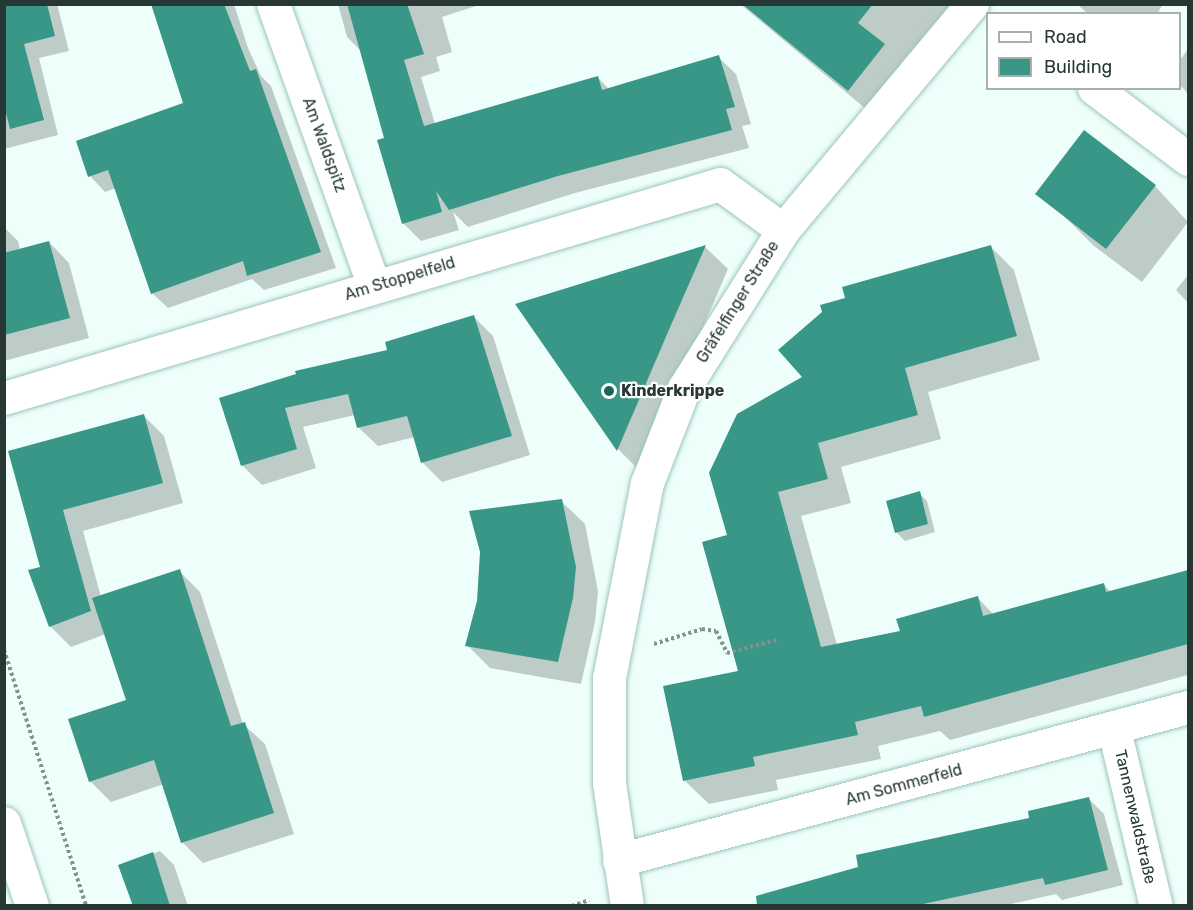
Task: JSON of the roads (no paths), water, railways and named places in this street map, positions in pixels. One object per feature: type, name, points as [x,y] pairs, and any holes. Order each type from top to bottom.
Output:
[{"type":"street","name":"Am Waldspitz","points":[[273,4],[374,286]]},
{"type":"street","name":"Gräfelfinger Straße","points":[[627,906],[609,782],[609,678],[647,483],[684,388],[783,230],[972,4]]},
{"type":"street","points":[[1097,90],[1188,159]]},
{"type":"street","name":"Am Stoppelfeld","points":[[4,398],[720,184],[783,230]]},
{"type":"street","name":"Am Sommerfeld","points":[[619,860],[1114,729],[1188,707]]},
{"type":"street","name":"Tannenwaldstraße","points":[[1114,729],[1156,906]]},
{"type":"street","points":[[4,823],[32,906]]},
{"type":"place","name":"Kinderkrippe","points":[[609,391]]}]
